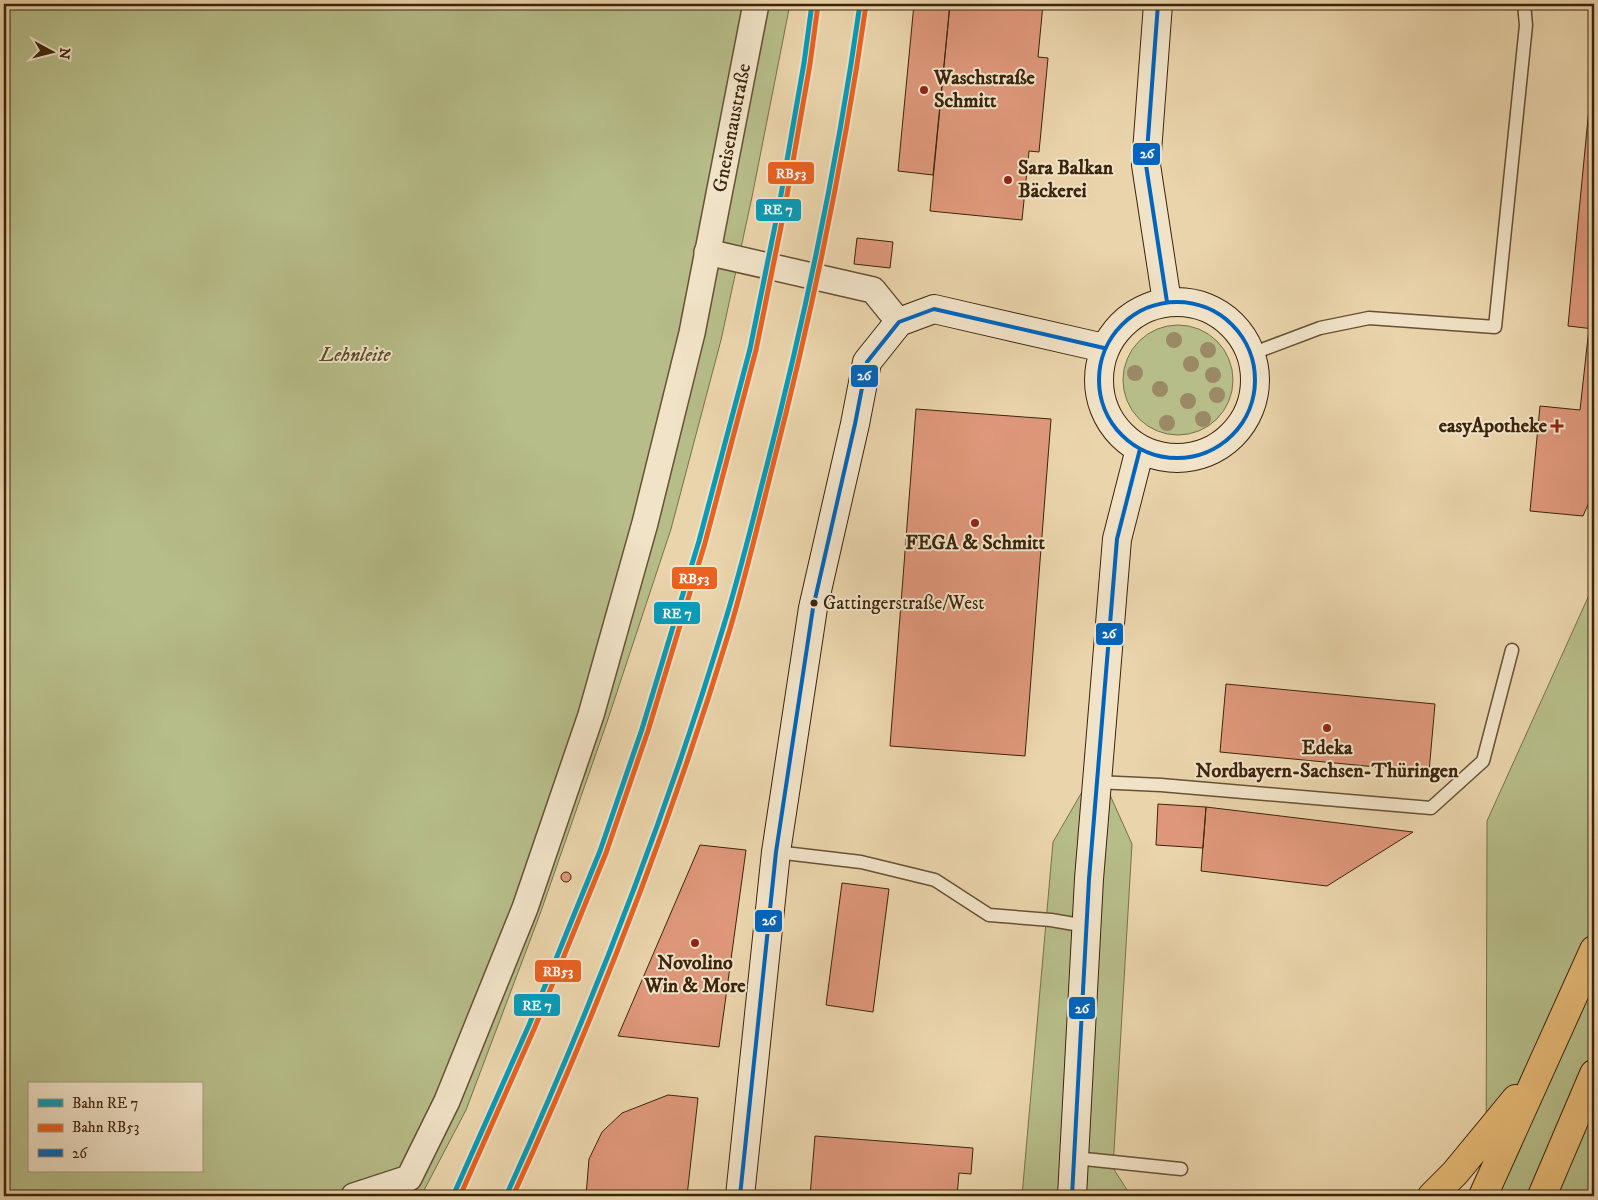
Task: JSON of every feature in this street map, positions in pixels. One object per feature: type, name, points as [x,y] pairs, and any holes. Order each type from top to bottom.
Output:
[{"type":"highway","points":[[1483,1196],[1594,950]]},
{"type":"highway","points":[[1542,1196],[1594,1074]]},
{"type":"highway","points":[[1432,1196],[1455,1173],[1536,1075]]},
{"type":"street","name":"Gneisenaustraße","points":[[404,1187],[447,1101],[525,908],[591,715],[645,523],[692,333],[756,4]]},
{"type":"street","points":[[1158,4],[1146,165],[1167,302]]},
{"type":"street","points":[[707,252],[872,290],[899,322]]},
{"type":"street","points":[[1182,301],[1205,306],[1225,317],[1241,334],[1251,354],[1256,381],[1250,407],[1237,430],[1217,448],[1192,457],[1165,458],[1140,449],[1121,436],[1107,417],[1099,394],[1098,371],[1104,348],[1117,327],[1137,312],[1167,302],[1182,301]]},
{"type":"street","points":[[740,1196],[776,852],[813,608],[855,424],[867,362],[899,322],[934,309],[1104,348]]},
{"type":"street","points":[[1072,1196],[1086,926],[1096,782],[1117,539],[1140,449]]},
{"type":"street","points":[[354,1196],[404,1187]]},
{"type":"lane","points":[[1251,354],[1320,328],[1370,318],[1495,327],[1526,25],[1524,4]]},
{"type":"lane","points":[[1096,782],[1161,785],[1430,808],[1483,761],[1512,650]]},
{"type":"lane","points":[[776,852],[861,862],[935,880],[989,915],[1051,920],[1086,926]]},
{"type":"lane","points":[[1075,1158],[1181,1169]]},
{"type":"green space","name":"Lehnleite","points":[[4,4],[790,4],[752,197],[721,340],[671,529],[608,719],[540,914],[466,1110],[421,1196],[4,1196]]},
{"type":"green space","points":[[1178,325],[1199,329],[1217,341],[1229,359],[1233,380],[1229,401],[1217,419],[1199,431],[1178,435],[1157,431],[1139,419],[1127,401],[1123,380],[1127,359],[1139,341],[1157,329]]},
{"type":"green space","points":[[1594,584],[1594,1196],[1475,1196],[1486,1193],[1487,821]]},
{"type":"green space","points":[[1097,766],[1132,844],[1113,1168],[1131,1196],[1022,1196],[1053,842]]},
{"type":"building","name":"Waschstraße Schmitt","points":[[914,4],[950,4],[933,175],[898,171]]},
{"type":"building","points":[[950,4],[1043,4],[1038,57],[1048,58],[1039,152],[1029,151],[1022,220],[930,211]]},
{"type":"building","points":[[1592,77],[1594,78],[1594,329],[1568,326]]},
{"type":"building","points":[[857,238],[893,242],[890,268],[854,264]]},
{"type":"building","points":[[1589,328],[1594,329],[1594,491],[1583,516],[1530,511],[1540,406],[1580,410]]},
{"type":"building","name":"FEGA & Schmitt","points":[[916,409],[1051,419],[1025,756],[890,746]]},
{"type":"building","name":"Edeka Nordbayern-Sachsen-Thüringen","points":[[1226,684],[1435,704],[1429,772],[1220,752]]},
{"type":"building","points":[[1158,804],[1206,807],[1203,848],[1156,845]]},
{"type":"building","points":[[1206,807],[1413,832],[1327,886],[1201,871]]},
{"type":"building","name":"Novolino Win & More","points":[[700,845],[746,850],[719,1047],[618,1036]]},
{"type":"building","points":[[564,872],[568,872],[571,877],[570,881],[564,882],[561,879],[561,875]]},
{"type":"building","points":[[842,883],[889,889],[873,1012],[826,1005]]},
{"type":"building","points":[[668,1095],[698,1098],[687,1196],[586,1196],[589,1159],[602,1132],[622,1113]]},
{"type":"building","points":[[815,1136],[973,1148],[971,1174],[959,1173],[957,1196],[810,1196]]},
{"type":"transit line","points":[[453,1196],[529,1025],[600,851],[642,729],[699,541],[750,349],[779,206],[804,63],[812,4]]},
{"type":"transit line","points":[[506,1196],[596,986],[651,844],[700,701],[729,608],[781,408],[808,293],[842,120],[860,4]]},
{"type":"transit line","name":"26","points":[[1158,4],[1146,165],[1167,302]]},
{"type":"transit line","name":"26","points":[[1169,302],[1185,302],[1200,305],[1214,311],[1237,330],[1246,343],[1252,357],[1255,380],[1254,395],[1246,417],[1227,440],[1214,449],[1200,455],[1185,458],[1169,458],[1154,455],[1140,449],[1117,430],[1108,417],[1102,403],[1099,388],[1099,372],[1102,357],[1108,343],[1127,320],[1140,311],[1154,305],[1169,302]]},
{"type":"transit line","name":"26","points":[[740,1196],[776,852],[813,608],[855,424],[867,362],[899,322],[934,309],[1104,348]]},
{"type":"transit line","name":"26","points":[[1072,1196],[1089,879],[1117,539],[1140,449]]},
{"type":"rail line","name":"RB53","points":[[460,1196],[535,1027],[606,853],[648,731],[705,543],[756,350],[785,207],[810,64],[818,5]]},
{"type":"rail line","name":"RB53","points":[[513,1196],[574,1057],[631,916],[683,774],[730,629],[747,568],[814,294],[848,121],[866,5]]},
{"type":"place","name":"Waschstraße Schmitt","points":[[924,90]]},
{"type":"place","name":"Sara Balkan Bäckerei","points":[[1008,180]]},
{"type":"place","name":"easyApotheke","points":[[1557,426]]},
{"type":"place","name":"FEGA & Schmitt","points":[[975,523]]},
{"type":"place","name":"Gattingerstraße/West","points":[[814,603]]},
{"type":"place","name":"Edeka Nordbayern-Sachsen-Thüringen","points":[[1327,728]]},
{"type":"place","name":"Novolino Win & More","points":[[695,943]]}]
